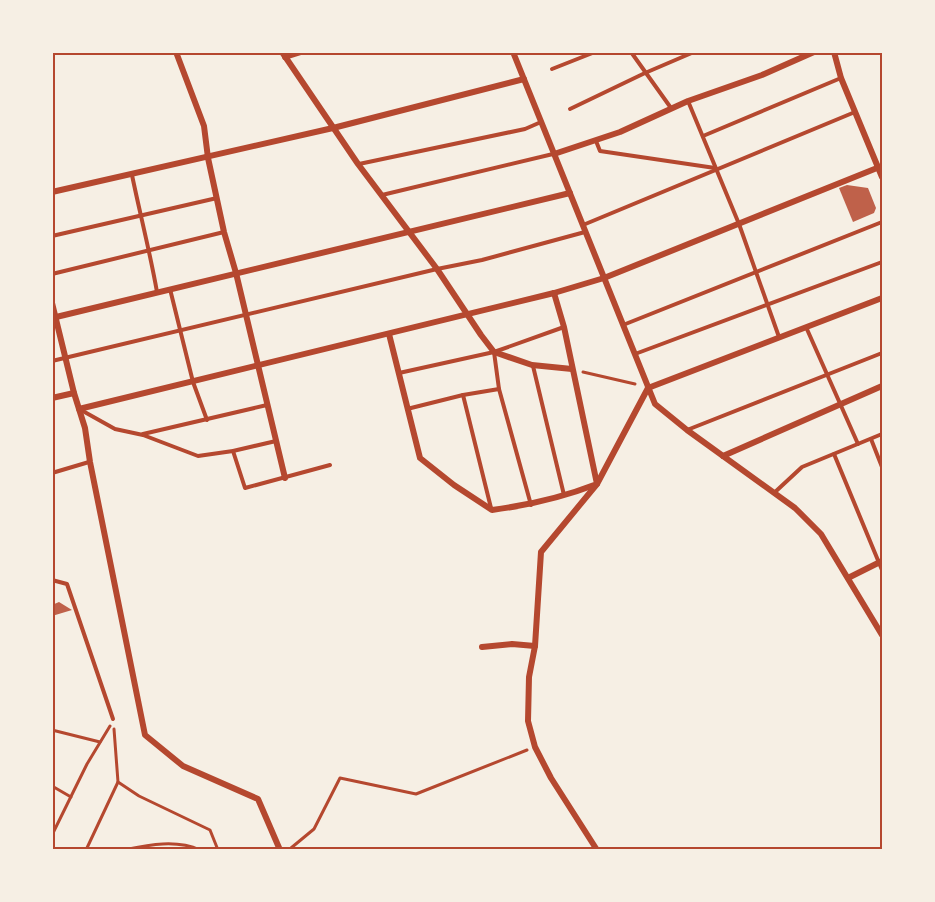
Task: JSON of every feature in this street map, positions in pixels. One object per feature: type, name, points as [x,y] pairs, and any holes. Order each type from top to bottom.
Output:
[{"type":"street","points":[[176,52],[204,126],[208,158],[224,232],[285,478]]},
{"type":"street","points":[[301,52],[284,55],[358,164],[437,269],[494,352],[532,365],[572,369]]},
{"type":"street","points":[[513,52],[655,404],[795,508],[821,534],[882,635]]},
{"type":"street","points":[[554,154],[620,132],[671,108],[762,75],[814,52]]},
{"type":"street","points":[[834,52],[841,78],[855,112],[881,166],[882,177]]},
{"type":"street","points":[[52,192],[208,158],[524,79]]},
{"type":"street","points":[[79,409],[554,294],[604,278],[881,166]]},
{"type":"street","points":[[55,318],[170,288],[570,193]]},
{"type":"street","points":[[554,294],[564,327],[597,484]]},
{"type":"street","points":[[597,849],[551,778],[535,747],[528,721],[529,676],[535,646],[541,552],[597,484],[648,388],[882,298]]},
{"type":"street","points":[[52,303],[85,428],[145,735],[183,766],[258,799],[280,849]]},
{"type":"street","points":[[389,334],[420,458],[454,485],[492,510],[531,505],[564,497],[597,484]]},
{"type":"street","points":[[723,456],[882,386]]},
{"type":"street","points":[[52,398],[74,393]]},
{"type":"street","points":[[848,578],[881,565]]},
{"type":"street","points":[[482,647],[512,644],[535,646]]},
{"type":"lane","points":[[552,69],[595,52]]},
{"type":"lane","points":[[631,52],[671,108]]},
{"type":"lane","points":[[570,109],[645,72],[694,52]]},
{"type":"lane","points":[[703,136],[841,78]]},
{"type":"lane","points":[[688,101],[739,224],[779,337]]},
{"type":"lane","points":[[52,360],[482,260],[584,229],[716,168],[855,112]]},
{"type":"lane","points":[[358,164],[525,129],[541,122]]},
{"type":"lane","points":[[596,140],[600,151],[716,168]]},
{"type":"lane","points":[[382,195],[554,154]]},
{"type":"lane","points":[[132,175],[157,292]]},
{"type":"lane","points":[[52,236],[217,198]]},
{"type":"lane","points":[[623,325],[882,222]]},
{"type":"lane","points":[[52,274],[224,232]]},
{"type":"lane","points":[[635,354],[882,262]]},
{"type":"lane","points":[[170,288],[193,382],[207,420]]},
{"type":"lane","points":[[399,373],[494,352],[564,327]]},
{"type":"lane","points":[[806,327],[858,444]]},
{"type":"lane","points":[[494,352],[500,389],[531,505]]},
{"type":"lane","points":[[687,430],[882,353]]},
{"type":"lane","points":[[532,365],[564,497]]},
{"type":"lane","points":[[407,408],[500,389]]},
{"type":"lane","points":[[464,395],[492,510]]},
{"type":"lane","points":[[143,435],[268,405]]},
{"type":"lane","points":[[79,409],[116,429],[143,435],[198,456],[276,441]]},
{"type":"lane","points":[[773,493],[802,467],[882,434]]},
{"type":"lane","points":[[871,439],[882,467]]},
{"type":"lane","points":[[233,451],[245,488],[330,465]]},
{"type":"lane","points":[[834,454],[881,565]]},
{"type":"lane","points":[[52,473],[90,462]]},
{"type":"lane","points":[[52,580],[67,584],[113,719]]},
{"type":"path","points":[[572,369],[648,388]]},
{"type":"path","points":[[52,835],[113,719]]},
{"type":"path","points":[[86,849],[118,782],[113,719]]},
{"type":"path","points":[[52,730],[100,742]]},
{"type":"path","points":[[290,849],[314,829],[340,778],[416,794],[535,747]]},
{"type":"path","points":[[118,782],[139,796],[210,830],[218,849]]},
{"type":"path","points":[[52,786],[71,797]]},
{"type":"path","points":[[123,849],[154,844],[190,845],[200,849]]},
{"type":"building","points":[[847,185],[868,188],[876,208],[874,213],[853,222],[839,188]]},
{"type":"building","points":[[59,602],[72,610],[52,616],[52,605]]}]
